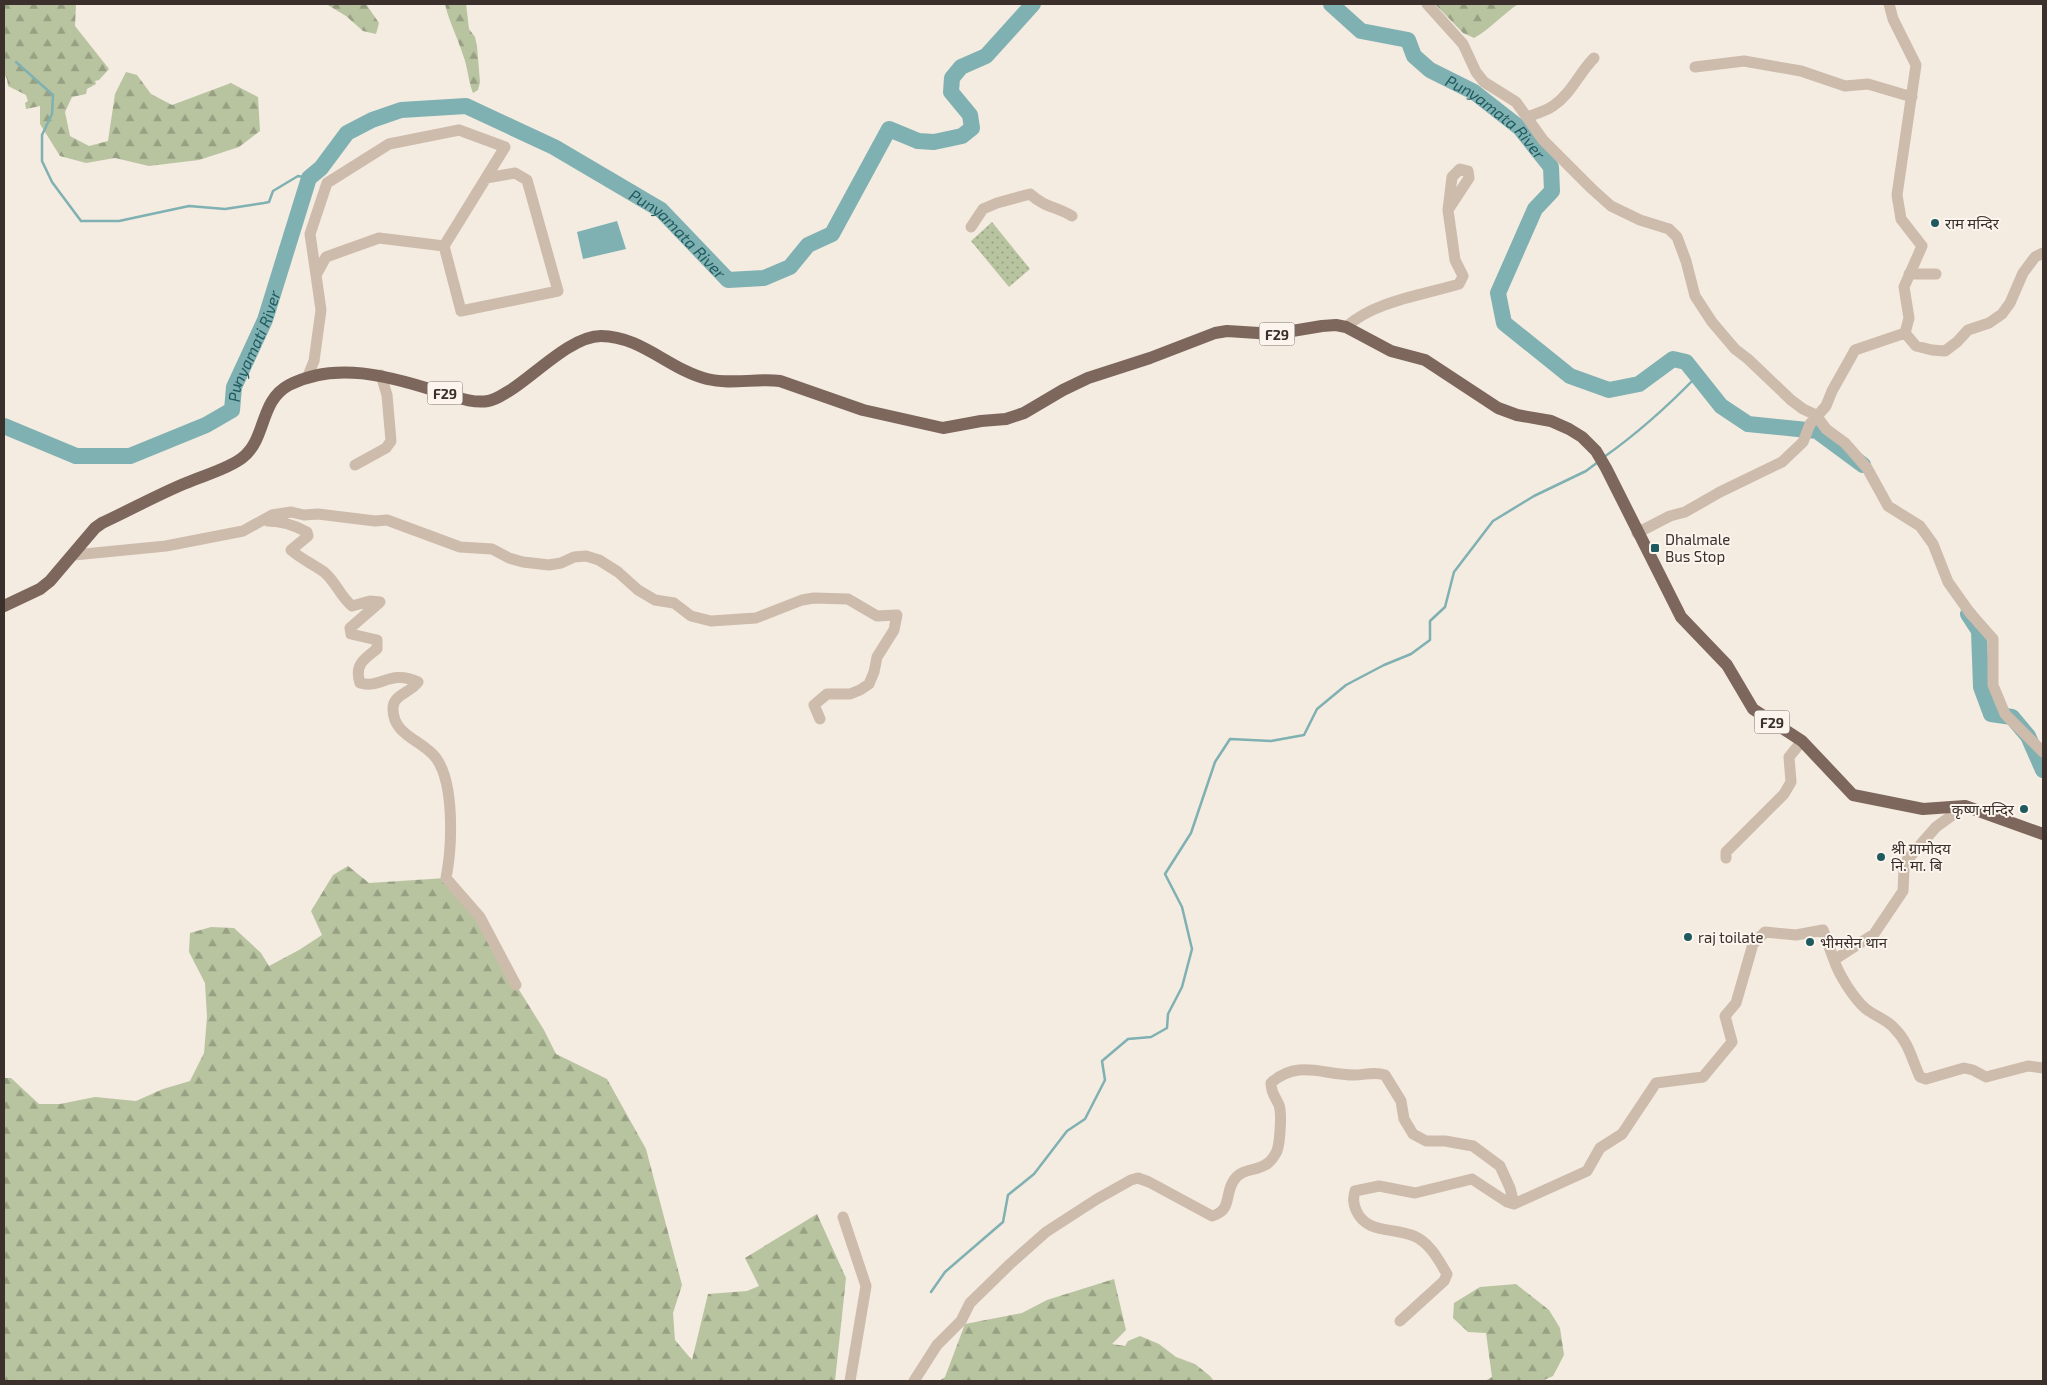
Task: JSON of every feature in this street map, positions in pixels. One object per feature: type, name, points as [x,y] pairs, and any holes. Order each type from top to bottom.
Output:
[{"type":"main road","name":"F29","points":[[4,606],[40,589],[50,581],[74,555],[88,536],[102,523],[185,483],[243,458],[259,434],[272,398],[288,386],[307,378],[332,374],[381,375],[452,396],[487,401],[495,399],[520,385],[569,348],[589,338],[610,337],[639,346],[688,374],[708,380],[728,382],[767,379],[780,381],[864,410],[943,428],[981,421],[1006,419],[1024,413],[1088,378],[1150,358],[1215,333],[1226,331],[1274,334],[1322,326],[1346,327],[1391,350],[1425,360],[1498,408],[1517,415],[1551,421],[1582,437],[1596,451],[1606,468],[1637,533],[1682,617],[1727,665],[1753,709],[1802,742],[1853,795],[1923,809],[1964,806],[2043,834]]},
{"type":"street","points":[[1427,4],[1462,44],[1476,72],[1484,82],[1516,102],[1543,140],[1612,206],[1640,220],[1669,229],[1677,238],[1686,261],[1695,296],[1706,314],[1736,349],[1790,400],[1803,409],[1813,420],[1845,442],[1867,468],[1888,506],[1920,526],[1933,544],[1948,582],[1970,613],[1993,639],[1993,685],[2005,714],[2043,752]]},
{"type":"street","points":[[1889,4],[1893,19],[1916,65],[1897,195],[1901,220],[1922,246],[1904,287],[1909,318],[1905,333]]},
{"type":"street","points":[[1527,117],[1553,107],[1573,86],[1583,68],[1594,58]]},
{"type":"street","points":[[1695,67],[1744,61],[1800,71],[1845,86],[1868,84],[1912,97]]},
{"type":"street","points":[[307,378],[314,361],[321,310],[310,234],[328,183],[389,144],[459,130],[504,147],[444,246],[461,311],[558,292],[527,180],[515,173],[486,178],[444,246]]},
{"type":"street","points":[[971,227],[983,209],[1030,194],[1048,207],[1062,210],[1072,216]]},
{"type":"street","points":[[1346,327],[1355,319],[1378,308],[1459,284],[1463,276],[1455,260],[1448,210]]},
{"type":"street","points":[[316,275],[326,257],[379,238],[444,246]]},
{"type":"street","points":[[1905,333],[1916,346],[1945,351],[1968,330],[1989,323],[2002,314],[2010,302],[2023,272],[2035,257],[2043,252]]},
{"type":"street","points":[[1909,274],[1936,274]]},
{"type":"street","points":[[1637,533],[1670,516],[1685,512],[1720,492],[1782,462],[1803,442],[1813,420],[1826,406],[1832,391],[1855,350],[1905,333]]},
{"type":"street","points":[[355,465],[386,448],[391,441],[387,395],[381,375]]},
{"type":"street","points":[[74,555],[166,546],[243,531],[272,515],[291,512],[304,515],[318,514],[375,521],[386,520],[460,546],[492,549],[509,558],[523,562],[561,563],[574,557],[586,556],[599,560],[618,572],[638,590],[655,600],[674,603],[692,616],[710,621],[756,618],[802,600],[814,598],[848,599],[877,616],[897,615],[894,630],[877,658],[869,684],[850,694],[827,694],[821,698],[814,704],[820,719]]},
{"type":"street","points":[[263,521],[282,521],[308,532],[305,540],[291,550],[300,558],[323,571],[337,585],[346,601],[352,606],[370,601],[380,602],[350,628],[351,634],[376,640],[378,644],[377,649],[362,660],[357,673],[360,683],[366,685],[406,676],[418,682],[415,687],[399,697],[392,708],[396,722],[403,733],[436,757],[443,769],[449,809],[449,861],[446,878],[480,916],[516,985]]},
{"type":"street","points":[[1726,858],[1726,852],[1784,794],[1791,782],[1789,757],[1802,742]]},
{"type":"street","points":[[1834,960],[1874,934],[1903,891],[1906,860],[1936,827],[1964,806]]},
{"type":"street","points":[[1400,1322],[1444,1281],[1447,1274],[1432,1249],[1414,1236],[1370,1226],[1360,1218],[1352,1201],[1355,1191],[1379,1186],[1415,1193],[1472,1179],[1507,1202],[1514,1204],[1587,1171],[1600,1148],[1622,1134],[1656,1083],[1703,1077],[1732,1042],[1725,1016],[1736,1003],[1753,944],[1765,932],[1796,935],[1822,930],[1837,970],[1860,1004],[1894,1026],[1903,1037],[1910,1049],[1920,1077],[1926,1079],[1964,1068],[1973,1070],[1986,1077],[2028,1066],[2043,1068]]},
{"type":"street","points":[[914,1381],[937,1345],[961,1320],[970,1303],[1010,1264],[1046,1232],[1122,1185],[1138,1178],[1149,1182],[1206,1214],[1212,1216],[1220,1214],[1227,1205],[1232,1182],[1237,1175],[1263,1166],[1272,1160],[1277,1149],[1280,1114],[1279,1105],[1271,1092],[1271,1084],[1279,1076],[1297,1070],[1317,1070],[1354,1075],[1376,1072],[1385,1075],[1401,1101],[1404,1119],[1413,1134],[1426,1141],[1473,1146],[1500,1166],[1510,1188],[1514,1204]]},
{"type":"street","points":[[843,1217],[866,1286],[850,1381]]},
{"type":"green space","points":[[4,4],[76,4],[75,26],[109,69],[99,80],[95,81],[96,84],[87,89],[86,94],[72,97],[65,112],[70,136],[89,146],[108,141],[115,94],[126,72],[137,75],[151,94],[172,105],[231,83],[258,97],[260,131],[239,147],[199,160],[149,166],[115,158],[86,163],[60,156],[40,124],[40,106],[26,109],[25,103],[28,101],[26,95],[8,86],[4,74]]},
{"type":"green space","points":[[326,4],[366,4],[379,23],[376,34],[363,31],[346,16]]},
{"type":"green space","points":[[445,4],[466,4],[469,29],[475,37],[477,46],[480,82],[478,90],[473,93],[465,60]]},
{"type":"green space","points":[[1435,4],[1518,4],[1474,38],[1463,33]]},
{"type":"green space","points":[[992,222],[1030,269],[1009,287],[971,241]]},
{"type":"green space","points":[[348,866],[369,883],[446,878],[480,917],[516,985],[544,1030],[556,1054],[607,1079],[646,1149],[682,1285],[673,1313],[675,1340],[692,1360],[708,1294],[747,1291],[759,1286],[745,1258],[817,1214],[846,1278],[835,1381],[4,1381],[4,1078],[11,1078],[39,1104],[60,1104],[95,1097],[136,1101],[163,1089],[190,1081],[204,1053],[207,1017],[205,983],[189,952],[190,933],[211,927],[234,928],[261,953],[269,966],[322,935],[311,911],[333,875]]},
{"type":"green space","points":[[1114,1279],[1126,1330],[1112,1344],[1125,1346],[1128,1341],[1140,1336],[1159,1344],[1176,1357],[1195,1364],[1214,1381],[939,1381],[945,1377],[965,1324],[1022,1313],[1047,1300]]},
{"type":"green space","points":[[1516,1284],[1549,1310],[1560,1328],[1564,1355],[1553,1376],[1542,1381],[1485,1381],[1492,1377],[1486,1333],[1468,1332],[1453,1318],[1454,1303],[1480,1287]]},
{"type":"water","points":[[617,221],[626,249],[583,259],[577,232]]},
{"type":"waterway","name":"Punyamata River","points":[[4,426],[76,456],[130,456],[206,425],[232,410],[234,387],[265,320],[309,178],[321,168],[347,133],[372,120],[401,110],[466,106],[554,147],[661,210],[728,280],[764,278],[790,267],[808,245],[832,234],[889,129],[918,141],[934,142],[962,136],[972,128],[970,115],[951,92],[952,78],[961,67],[986,56],[1033,4]]},
{"type":"waterway","name":"Punyamata River","points":[[1331,4],[1361,31],[1408,40],[1414,56],[1430,70],[1474,92],[1520,128],[1551,167],[1552,191],[1535,209],[1498,293],[1504,323],[1570,376],[1609,390],[1639,384],[1673,359],[1686,362],[1721,406],[1748,424],[1817,431],[1863,465]]},
{"type":"waterway","points":[[16,62],[53,95],[52,114],[42,135],[42,161],[52,182],[81,221],[119,221],[189,206],[225,209],[264,203],[269,202],[273,191],[298,176],[309,178]]},
{"type":"waterway","points":[[1604,457],[1652,419],[1697,376]]},
{"type":"waterway","points":[[931,1292],[945,1272],[1003,1222],[1008,1195],[1034,1174],[1067,1131],[1085,1119],[1105,1080],[1102,1061],[1128,1039],[1151,1037],[1167,1028],[1168,1014],[1182,987],[1192,949],[1182,907],[1165,874],[1191,833],[1215,762],[1230,739],[1271,741],[1304,735],[1317,709],[1346,685],[1384,665],[1411,654],[1430,640],[1430,621],[1445,607],[1454,572],[1493,521],[1534,496],[1586,471],[1598,462]]},
{"type":"waterway","name":"Punyamata River","points":[[1968,614],[1979,631],[1981,687],[1991,714],[2012,717],[2028,736],[2043,770]]},
{"type":"place","name":"राम मन्दिर","points":[[1935,223]]},
{"type":"place","name":"Dhalmale Bus Stop","points":[[1655,548]]},
{"type":"place","name":"कृष्ण मन्दिर","points":[[2024,809]]},
{"type":"place","name":"श्री ग्रामोदय नि. मा. बि","points":[[1881,857]]},
{"type":"place","name":"raj toilate","points":[[1688,937]]},
{"type":"place","name":"भीमसेन थान","points":[[1810,942]]},
{"type":"water label","name":"Punyamati River","points":[[254,346]]}]
